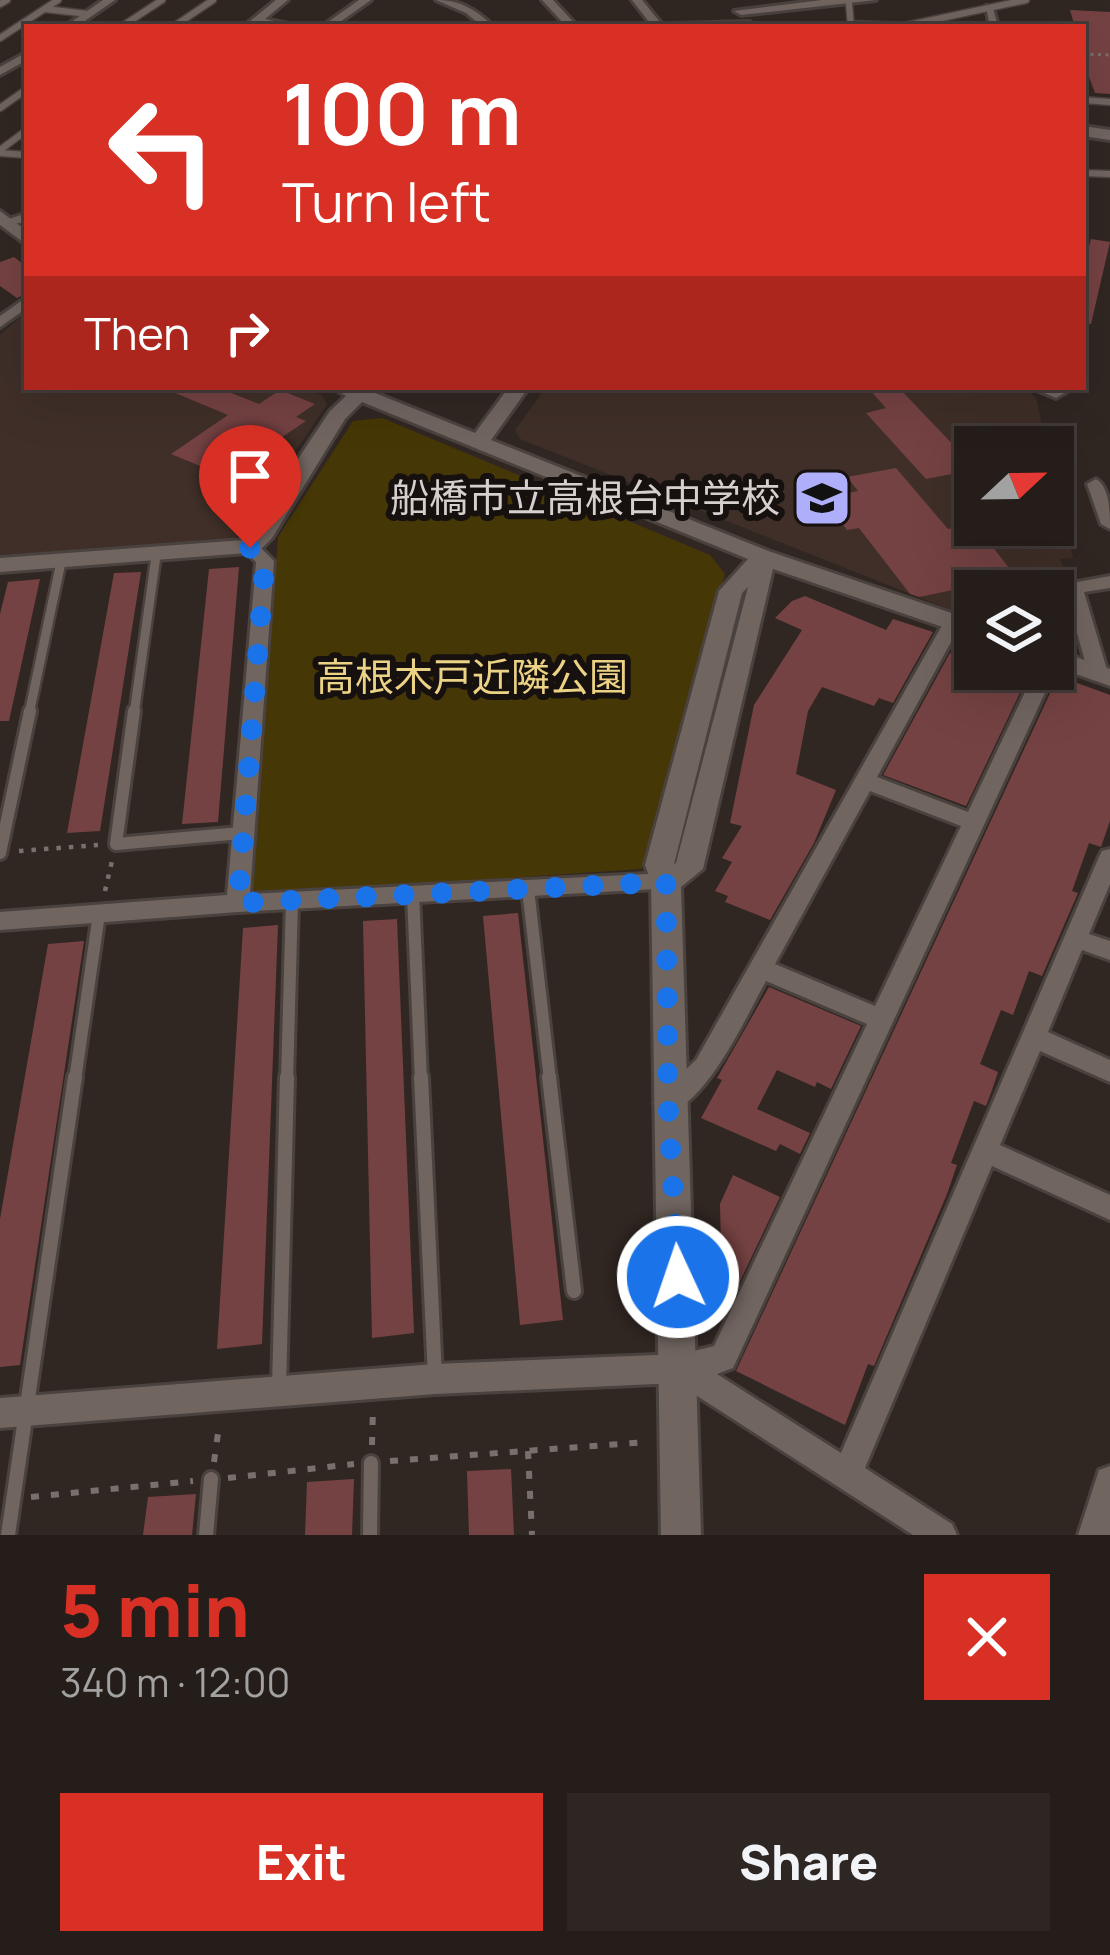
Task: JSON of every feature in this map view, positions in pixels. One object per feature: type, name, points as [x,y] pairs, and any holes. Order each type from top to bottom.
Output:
[{"type":"street","points":[[73,24],[110,0]]},
{"type":"street","points":[[251,24],[283,0]]},
{"type":"street","points":[[330,24],[366,0]]},
{"type":"street","points":[[441,0],[470,11],[485,24]]},
{"type":"street","points":[[547,0],[570,24]]},
{"type":"street","points":[[637,0],[656,24]]},
{"type":"street","points":[[693,24],[868,0]]},
{"type":"street","points":[[989,8],[993,24]]},
{"type":"street","points":[[0,323],[24,303]]},
{"type":"street","points":[[0,565],[250,548],[261,538],[355,390]]},
{"type":"street","points":[[358,390],[764,557],[954,623]]},
{"type":"street","points":[[478,443],[517,390]]},
{"type":"street","points":[[1110,488],[1096,484],[1110,524]]},
{"type":"street","points":[[238,903],[265,561],[250,548]]},
{"type":"street","points":[[0,921],[238,903],[666,882],[689,869],[759,594],[764,557]]},
{"type":"street","points":[[1104,676],[1074,588],[1110,582]]},
{"type":"street","points":[[668,1103],[705,1068],[866,781],[954,642]]},
{"type":"street","points":[[1074,665],[1104,676]]},
{"type":"street","points":[[15,1412],[435,1379],[681,1368],[723,1358],[1036,690]]},
{"type":"street","points":[[866,781],[973,822]]},
{"type":"street","points":[[847,1474],[1110,857]]},
{"type":"street","points":[[666,882],[668,1103],[681,1368],[681,1535]]},
{"type":"street","points":[[1078,939],[1110,951]]},
{"type":"street","points":[[761,969],[880,1019]]},
{"type":"street","points":[[1034,1038],[1110,1071]]},
{"type":"street","points":[[984,1150],[1110,1208]]},
{"type":"street","points":[[681,1368],[941,1535]]},
{"type":"street","points":[[1094,1535],[1110,1481]]},
{"type":"lane","points":[[0,38],[58,0]]},
{"type":"lane","points":[[126,24],[162,0]]},
{"type":"lane","points":[[177,24],[210,0]]},
{"type":"lane","points":[[913,24],[1027,0]]},
{"type":"lane","points":[[849,3],[851,24]]},
{"type":"lane","points":[[45,8],[88,14]]},
{"type":"lane","points":[[0,152],[24,132]]},
{"type":"lane","points":[[155,556],[116,844],[244,832]]},
{"type":"lane","points":[[0,853],[61,562]]},
{"type":"lane","points":[[528,889],[574,1291]]},
{"type":"lane","points":[[413,895],[435,1379]]},
{"type":"lane","points":[[279,1391],[292,900]]},
{"type":"lane","points":[[8,1535],[15,1498],[15,1412],[99,914]]},
{"type":"lane","points":[[370,1535],[371,1462]]},
{"type":"lane","points":[[206,1535],[211,1479]]},
{"type":"path","points":[[0,853],[116,844],[99,914]]},
{"type":"path","points":[[371,1462],[373,1384]]},
{"type":"path","points":[[211,1479],[223,1396]]},
{"type":"path","points":[[15,1498],[371,1462],[647,1442]]},
{"type":"path","points":[[528,1451],[532,1535]]},
{"type":"shaded area","points":[[24,314],[24,390],[308,390],[323,396],[327,405],[234,540],[0,555],[0,335]]},
{"type":"shaded area","name":"船橋市立高根台中学校","points":[[544,390],[1027,390],[1036,398],[1042,426],[954,426],[954,546],[1070,546],[1073,558],[1060,559],[1065,570],[954,570],[954,611],[520,439],[515,430]]},
{"type":"green space","name":"高根木戸近隣公園","points":[[382,418],[710,555],[725,574],[648,861],[641,869],[252,895],[278,537],[353,421]]},
{"type":"building","points":[[1070,10],[1110,12],[1110,94],[1095,93],[1086,69],[1086,24],[1074,24]]},
{"type":"building","points":[[1091,239],[1110,242],[1091,324],[1086,323],[1086,258]]},
{"type":"building","points":[[14,257],[24,265],[24,294],[17,298],[0,286],[0,262]]},
{"type":"building","points":[[168,390],[224,390],[259,404],[280,390],[315,404],[296,417],[306,421],[245,462],[260,468],[239,482],[171,454],[228,415]]},
{"type":"building","points":[[870,390],[901,390],[954,446],[954,474],[926,479],[866,413],[886,408]]},
{"type":"building","points":[[896,468],[948,529],[954,528],[954,546],[992,546],[1011,570],[954,570],[954,590],[919,597],[910,594],[859,528],[847,530],[823,498],[858,491],[847,477]]},
{"type":"building","points":[[239,567],[218,822],[182,824],[209,569]]},
{"type":"building","points":[[141,572],[100,831],[67,833],[114,573]]},
{"type":"building","points":[[40,579],[9,721],[0,721],[0,614],[8,582]]},
{"type":"building","points":[[805,596],[886,630],[893,619],[933,632],[893,703],[879,698],[874,706],[822,687],[808,711],[796,774],[836,790],[814,843],[770,920],[725,902],[728,896],[715,891],[732,862],[722,858],[742,826],[730,823],[754,705],[802,630],[775,618],[792,601]]},
{"type":"building","points":[[950,653],[954,654],[954,690],[1021,690],[966,806],[883,775]]},
{"type":"building","points":[[1074,682],[1110,695],[1110,821],[1101,847],[1089,843],[1072,891],[1078,893],[1042,976],[1029,971],[1013,1015],[1001,1010],[980,1064],[998,1072],[986,1106],[974,1101],[951,1163],[957,1165],[947,1194],[845,1425],[736,1371],[1052,690],[1074,690]]},
{"type":"building","points":[[518,913],[563,1320],[520,1325],[483,916]]},
{"type":"building","points":[[397,919],[414,1333],[372,1338],[363,921]]},
{"type":"building","points":[[278,925],[262,1344],[217,1349],[243,928]]},
{"type":"building","points":[[84,941],[20,1365],[0,1367],[0,1219],[48,944]]},
{"type":"building","points":[[769,987],[861,1026],[831,1089],[777,1070],[757,1109],[810,1133],[800,1154],[780,1144],[776,1151],[701,1118],[722,1080],[717,1078]]},
{"type":"building","points":[[733,1175],[780,1197],[734,1294],[722,1288],[720,1204]]},
{"type":"building","points":[[511,1469],[514,1535],[469,1535],[467,1471]]},
{"type":"building","points":[[354,1479],[352,1535],[305,1535],[307,1482]]},
{"type":"building","points":[[196,1494],[192,1535],[143,1535],[148,1497]]},
{"type":"place","name":"船橋市立高根台中学校","points":[[822,498]]},
{"type":"route","points":[[250,548],[265,561],[238,903],[666,882],[668,1103],[678,1277]]}]
